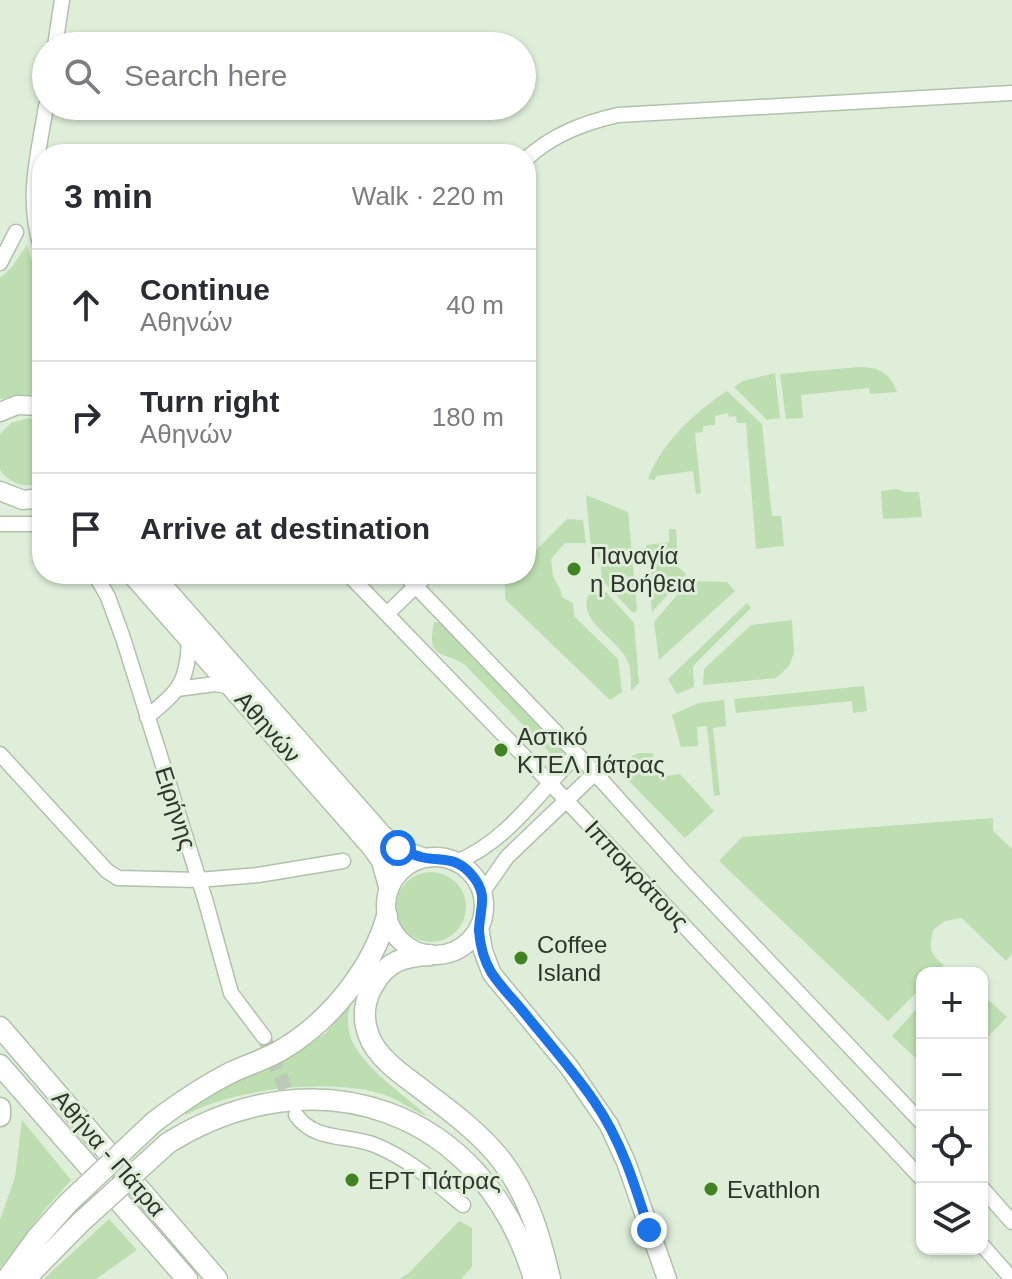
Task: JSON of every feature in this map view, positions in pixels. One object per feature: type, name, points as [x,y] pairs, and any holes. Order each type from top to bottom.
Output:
[{"type":"highway","points":[[7,1279],[67,1204],[154,1122],[203,1088],[279,1051],[312,1029],[343,996],[361,969],[379,938],[387,916]]},
{"type":"highway","points":[[430,955],[401,959],[383,970],[365,1003],[369,1038],[382,1055],[452,1113],[501,1160],[527,1201],[541,1237],[550,1279]]},
{"type":"highway","name":"Αθήνα - Πάτρα","points":[[0,1027],[217,1279]]},
{"type":"highway","name":"Αθήνα - Πάτρα","points":[[0,1065],[187,1279]]},
{"type":"highway","points":[[25,1279],[81,1222],[168,1143],[195,1125],[264,1102],[317,1098],[373,1108],[428,1132],[472,1168],[510,1218],[524,1245],[534,1279]]},
{"type":"highway","points":[[0,1108],[0,1116]]},
{"type":"main road","points":[[2,409],[32,403]]},
{"type":"main road","points":[[1,493],[23,500],[32,499]]},
{"type":"main road","name":"Αθηνών","points":[[140,584],[371,847],[381,861],[389,890],[387,916]]},
{"type":"main road","name":"Αθηνών","points":[[162,584],[382,834],[398,848],[425,858],[456,862]]},
{"type":"main road","points":[[389,890],[403,869],[425,858]]},
{"type":"main road","points":[[387,916],[391,928],[407,946],[430,955],[452,952],[468,942],[483,916],[482,893],[472,875],[456,862]]},
{"type":"main road","points":[[479,927],[487,963],[500,984],[569,1067],[609,1125],[626,1162],[667,1279]]},
{"type":"main road","points":[[452,952],[500,984]]},
{"type":"street","points":[[57,32],[62,0]]},
{"type":"street","points":[[536,152],[560,134],[618,115],[1012,93]]},
{"type":"street","points":[[41,144],[44,120]]},
{"type":"street","points":[[0,263],[16,232]]},
{"type":"street","points":[[0,524],[32,524]]},
{"type":"street","name":"Ειρήνης","points":[[100,584],[116,617],[231,993],[264,1037]]},
{"type":"street","name":"Ιπποκράτους","points":[[358,584],[549,782],[916,1173]]},
{"type":"street","points":[[387,614],[415,586]]},
{"type":"street","name":"Ιπποκράτους","points":[[415,586],[595,773],[916,1117]]},
{"type":"street","points":[[147,717],[177,689],[188,669],[189,638]]},
{"type":"street","points":[[177,689],[215,684],[233,687]]},
{"type":"street","points":[[0,754],[107,871],[118,878],[198,880],[258,875],[343,861]]},
{"type":"street","points":[[456,862],[481,850],[502,834],[577,754]]},
{"type":"street","points":[[482,893],[507,857],[595,773]]},
{"type":"street","points":[[296,1115],[304,1126],[315,1132],[374,1144],[401,1158],[463,1205]]},
{"type":"street","points":[[988,1195],[1012,1222]]},
{"type":"street","points":[[988,1252],[1012,1279]]},
{"type":"green space","points":[[27,245],[32,262],[32,394],[0,399],[0,278]]},
{"type":"green space","points":[[859,367],[883,372],[897,392],[870,394],[869,388],[801,395],[803,418],[786,419],[780,374]]},
{"type":"green space","points":[[775,373],[780,418],[767,420],[734,387],[743,381]]},
{"type":"green space","points":[[727,391],[762,424],[772,516],[781,516],[784,546],[756,549],[746,423],[737,423],[736,416],[729,417],[728,413],[715,416],[715,425],[703,426],[703,432],[695,433],[701,493],[696,494],[693,471],[648,479],[654,465],[680,429]]},
{"type":"green space","points":[[32,419],[32,484],[14,482],[0,470],[0,434],[11,423]]},
{"type":"green space","points":[[897,489],[919,492],[922,517],[883,519],[881,491]]},
{"type":"green space","points":[[586,495],[628,512],[637,611],[633,613],[602,580],[600,559],[591,549]]},
{"type":"green space","points":[[567,519],[583,520],[586,543],[565,543],[551,559],[553,576],[562,597],[573,603],[574,616],[618,659],[622,692],[610,700],[505,599],[505,584],[536,584],[536,550]]},
{"type":"green space","points":[[669,529],[676,529],[678,567],[686,574],[652,612],[646,545],[669,542]]},
{"type":"green space","points":[[689,581],[727,582],[735,591],[659,660],[654,622]]},
{"type":"green space","points":[[606,592],[634,623],[639,683],[631,691],[629,664],[588,613],[586,604],[589,594]]},
{"type":"green space","points":[[747,603],[751,608],[693,666],[694,687],[677,694],[668,679]]},
{"type":"green space","points":[[792,620],[794,653],[789,666],[776,678],[703,685],[704,669],[751,625]]},
{"type":"green space","points":[[434,622],[442,622],[565,751],[564,759],[558,764],[551,762],[546,756],[549,752],[465,665],[434,649]]},
{"type":"green space","points":[[864,686],[867,711],[853,713],[852,701],[736,713],[734,699]]},
{"type":"green space","points":[[724,700],[726,726],[713,728],[720,795],[714,796],[707,726],[697,727],[698,746],[681,747],[672,715],[699,703]]},
{"type":"green space","points":[[639,753],[653,753],[656,772],[665,776],[680,774],[714,811],[685,838],[626,778],[626,763]]},
{"type":"green space","points":[[993,818],[993,831],[1012,849],[1012,954],[1006,961],[962,918],[945,921],[933,930],[931,946],[935,957],[944,965],[916,967],[916,993],[888,1021],[719,861],[742,837]]},
{"type":"green space","points":[[431,872],[456,882],[466,907],[456,932],[431,942],[406,932],[396,907],[406,882]]},
{"type":"green space","points":[[353,1000],[348,1018],[349,1033],[355,1047],[377,1073],[428,1117],[390,1097],[369,1091],[315,1086],[231,1098],[186,1115],[184,1110],[218,1089],[294,1055],[326,1033]]},
{"type":"green space","points":[[988,1000],[1007,1017],[988,1037]]},
{"type":"green space","points":[[916,1010],[916,1058],[892,1036]]},
{"type":"green space","points":[[22,1120],[71,1180],[0,1268],[0,1220],[15,1177]]},
{"type":"green space","points":[[109,1219],[137,1250],[96,1279],[44,1279]]},
{"type":"green space","points":[[459,1221],[472,1228],[472,1267],[461,1279],[400,1279],[410,1272]]},
{"type":"tunnel","points":[[264,1037],[293,1107]]},
{"type":"place","name":"Παναγία η Βοήθεια","points":[[574,569]]},
{"type":"place","name":"Αστικό ΚΤΕΛ Πάτρας","points":[[501,750]]},
{"type":"place","name":"Coffee Island","points":[[521,958]]},
{"type":"place","name":"ΕΡΤ Πάτρας","points":[[352,1180]]},
{"type":"place","name":"Evathlon","points":[[711,1189]]},
{"type":"route","points":[[398,848],[425,858],[446,858],[456,862],[478,883],[483,904],[480,939],[492,974],[569,1067],[609,1125],[626,1162],[649,1230]]}]
